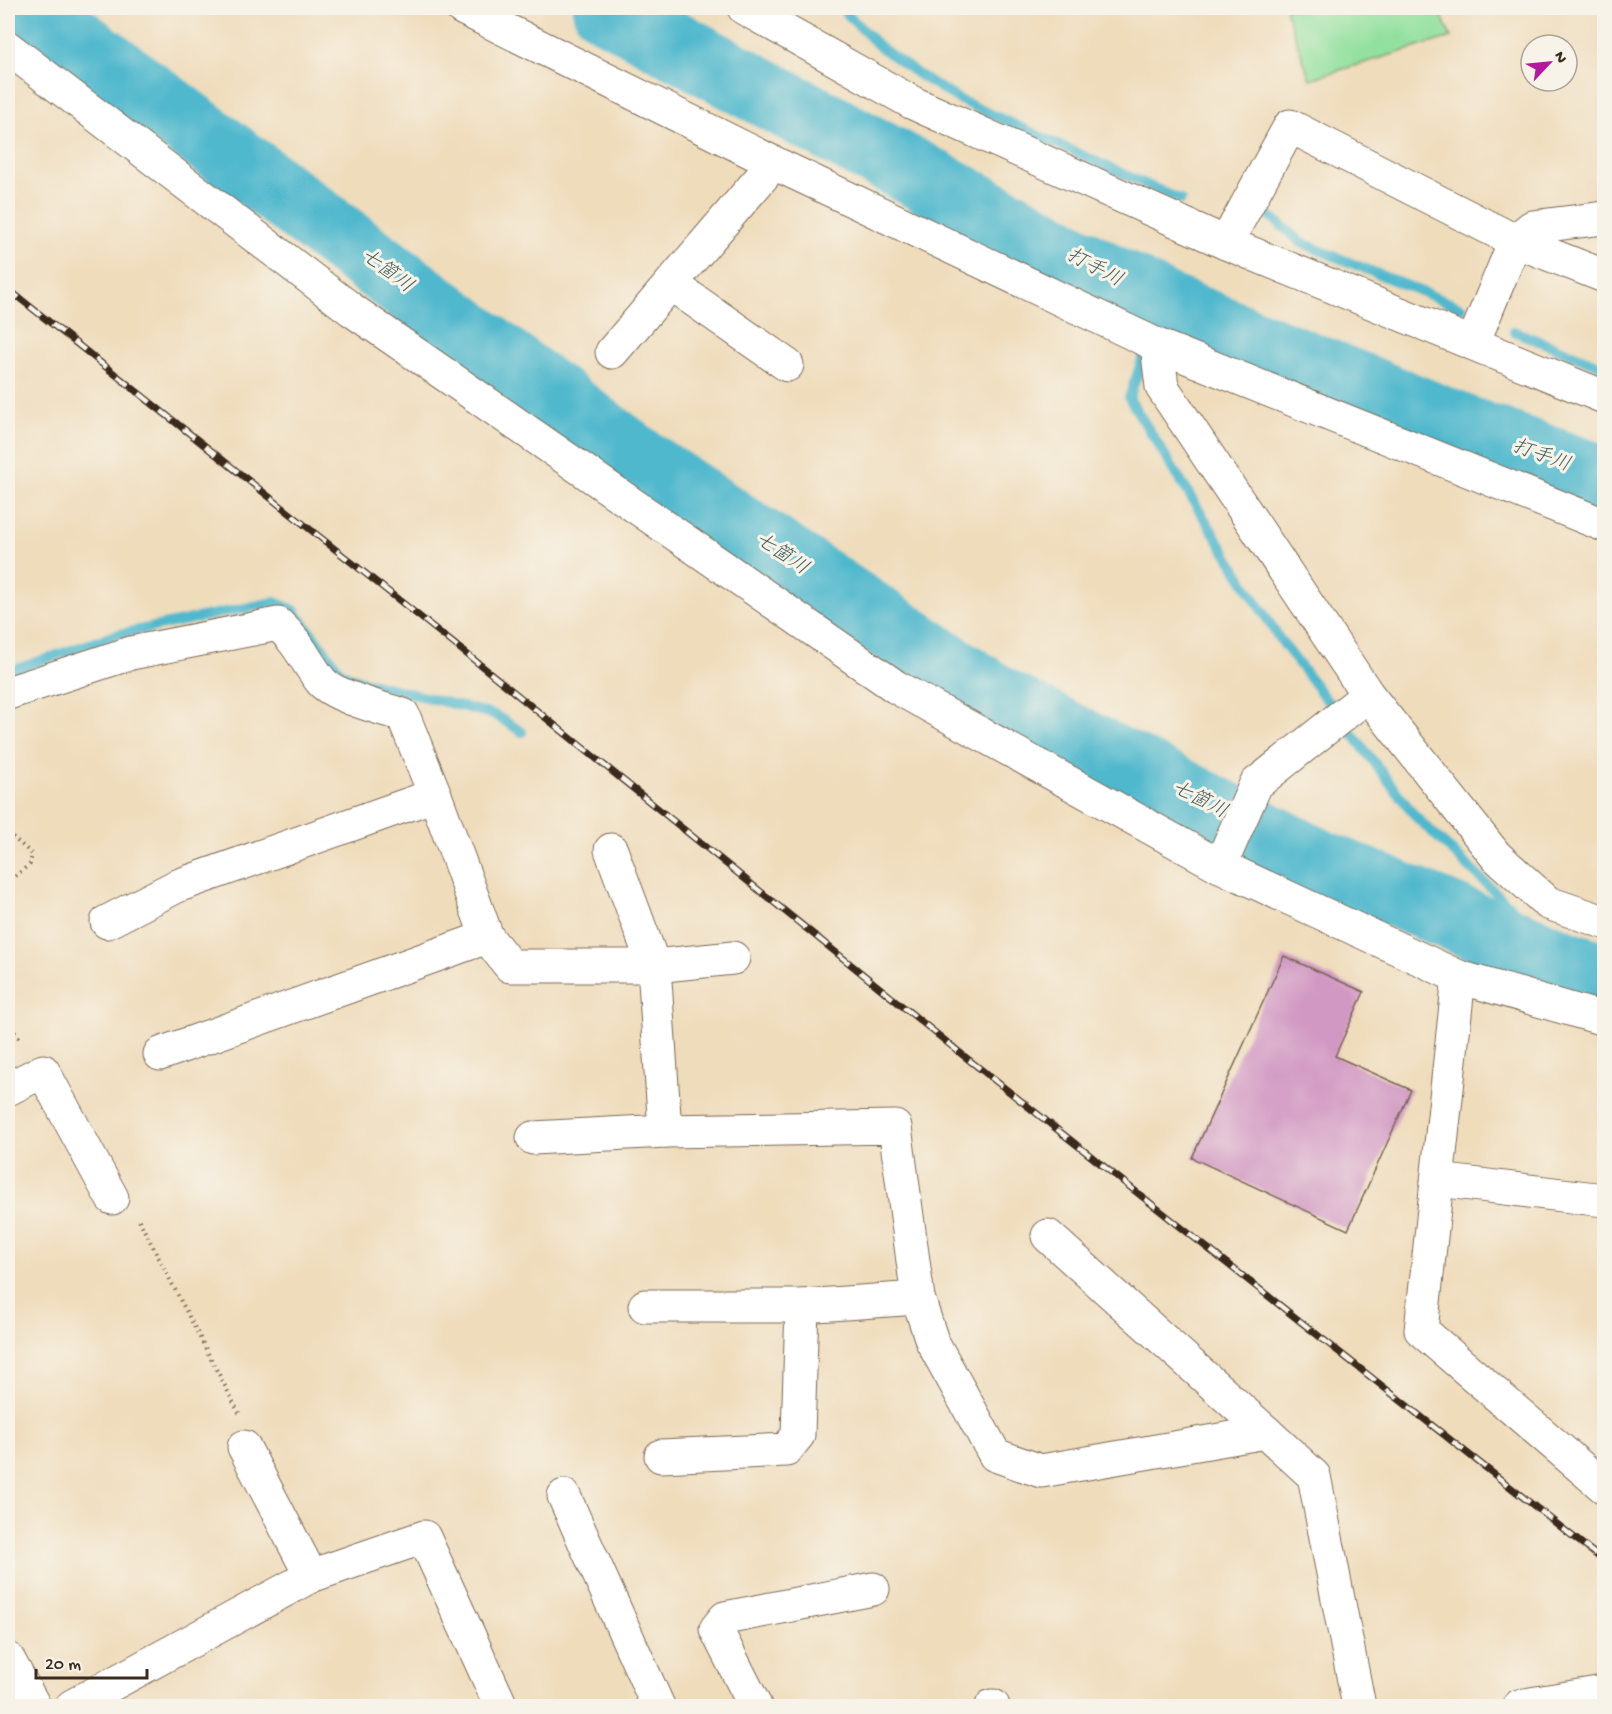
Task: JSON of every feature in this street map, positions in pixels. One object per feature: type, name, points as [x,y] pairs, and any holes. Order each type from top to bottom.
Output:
[{"type":"street","points":[[462,8],[774,163],[1157,345],[1605,525]]},
{"type":"street","points":[[748,9],[913,103],[1226,243],[1605,397]]},
{"type":"street","points":[[8,48],[352,310],[896,687],[1220,866],[1459,976],[1605,1019]]},
{"type":"street","points":[[1226,243],[1290,126],[1515,241],[1605,276]]},
{"type":"street","points":[[612,352],[774,163]]},
{"type":"street","points":[[1473,343],[1515,241],[1532,227],[1605,218]]},
{"type":"street","points":[[671,284],[787,365]]},
{"type":"street","points":[[1157,345],[1162,387],[1368,695],[1496,856],[1548,903],[1605,922]]},
{"type":"street","points":[[8,693],[131,653],[278,624],[293,638],[322,683],[355,701],[403,715],[487,937],[510,966],[654,966],[733,958]]},
{"type":"street","points":[[1220,866],[1256,784],[1368,695]]},
{"type":"street","points":[[107,922],[177,886],[435,795]]},
{"type":"street","points":[[611,850],[654,966],[665,1131]]},
{"type":"street","points":[[160,1054],[487,937]]},
{"type":"street","points":[[1459,976],[1421,1330],[1605,1487]]},
{"type":"street","points":[[8,1089],[43,1071],[112,1198]]},
{"type":"street","points":[[533,1138],[665,1131],[895,1127],[918,1298],[932,1341],[995,1455],[1041,1471],[1266,1432]]},
{"type":"street","points":[[1438,1180],[1605,1200]]},
{"type":"street","points":[[1048,1236],[1314,1476],[1359,1707]]},
{"type":"street","points":[[645,1306],[802,1306],[918,1298]]},
{"type":"street","points":[[661,1456],[786,1450],[798,1435],[802,1306]]},
{"type":"street","points":[[244,1447],[311,1576]]},
{"type":"street","points":[[564,1496],[658,1707]]},
{"type":"street","points":[[72,1707],[311,1576],[424,1537],[501,1707]]},
{"type":"street","points":[[754,1707],[716,1629],[725,1618],[873,1589]]},
{"type":"street","points":[[8,1659],[34,1707]]},
{"type":"street","points":[[1519,1707],[1605,1692]]},
{"type":"path","points":[[8,833],[32,854],[30,864],[8,882]]},
{"type":"path","points":[[112,1198],[132,1206],[246,1427],[244,1447]]},
{"type":"green space","points":[[1285,8],[1438,8],[1451,37],[1310,79]]},
{"type":"building","points":[[1284,956],[1364,992],[1335,1056],[1411,1090],[1348,1230],[1192,1158]]},
{"type":"waterway","name":"七箇川","points":[[32,8],[641,462],[1000,701],[1320,863],[1574,967],[1604,975]]},
{"type":"waterway","name":"打手川","points":[[606,8],[1161,305],[1464,429],[1604,480]]},
{"type":"waterway","points":[[841,8],[879,46],[919,75],[960,100],[1181,200]]},
{"type":"waterway","points":[[1269,215],[1302,243],[1462,308]]},
{"type":"waterway","points":[[1161,305],[1129,398],[1279,638],[1416,817],[1574,967]]},
{"type":"waterway","points":[[1514,331],[1604,367]]},
{"type":"waterway","points":[[8,672],[115,635],[274,602],[294,610],[341,672],[359,680],[495,715],[522,732]]},
{"type":"railway","points":[[8,289],[473,659],[964,1056],[1604,1561]]}]
